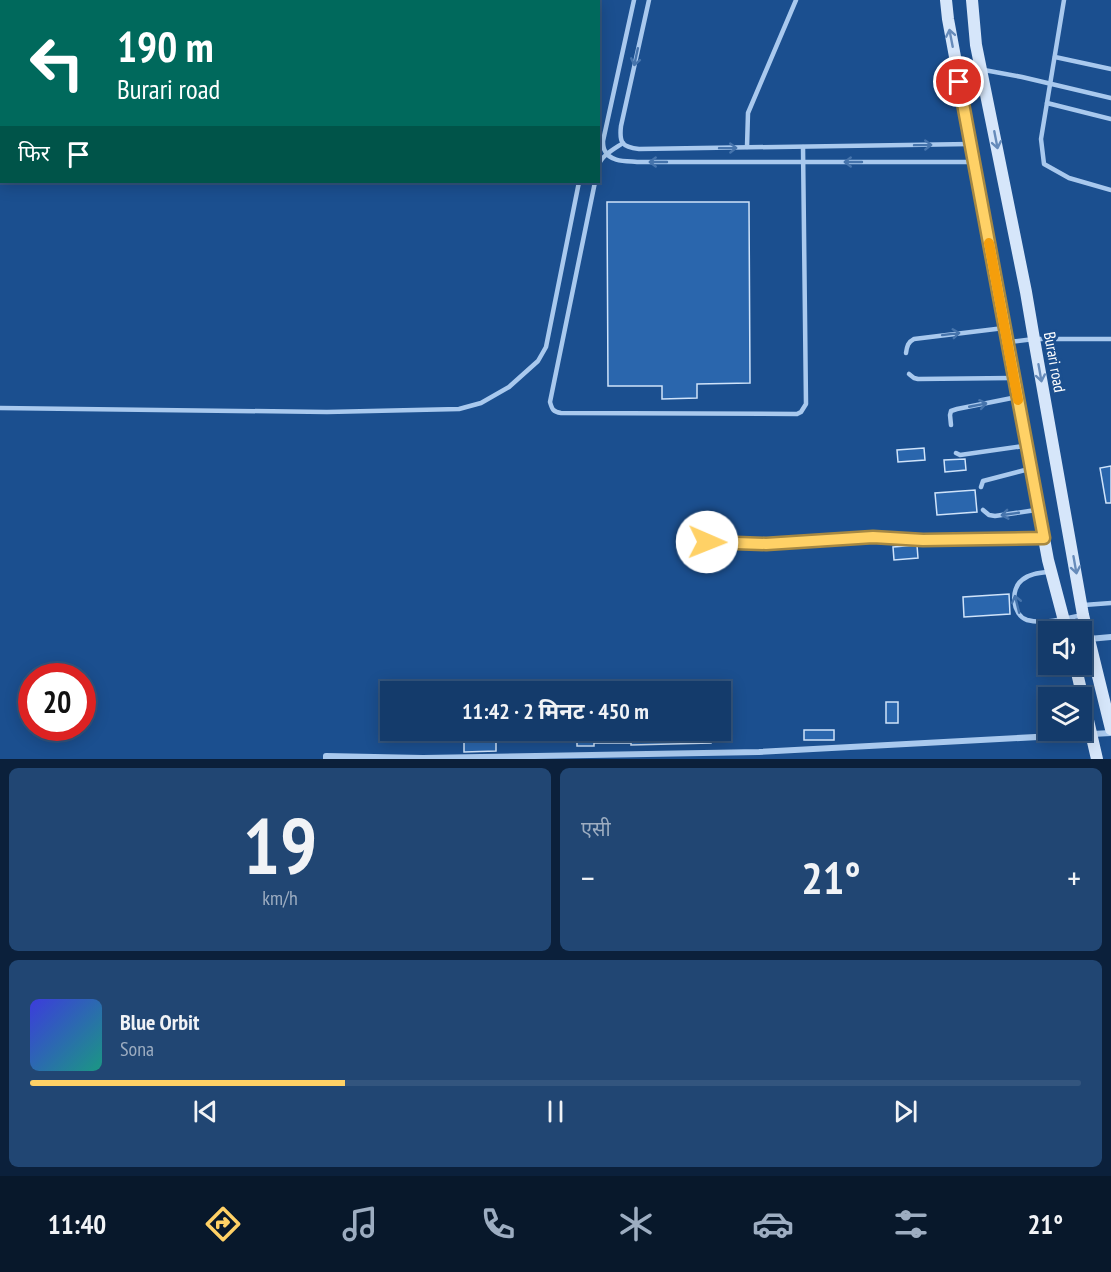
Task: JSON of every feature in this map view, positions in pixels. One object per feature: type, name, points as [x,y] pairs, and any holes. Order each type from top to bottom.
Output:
[{"type":"main road","points":[[946,0],[1044,538],[1064,619]]},
{"type":"main road","name":"Burari road","points":[[972,0],[976,45],[1026,292],[1085,621]]},
{"type":"main road","name":"Burari road","points":[[1092,652],[1111,731]]},
{"type":"main road","points":[[1092,738],[1097,759]]},
{"type":"street","points":[[1092,639],[1111,637]]},
{"type":"street","points":[[1092,734],[1111,731]]},
{"type":"street","points":[[326,759],[326,756],[423,759],[664,756],[1038,737]]},
{"type":"street","points":[[797,750],[797,759]]},
{"type":"lane","points":[[634,0],[603,141],[606,154],[612,158],[623,161],[684,162],[974,162]]},
{"type":"lane","points":[[649,0],[621,126],[620,135],[623,143],[631,148],[971,144]]},
{"type":"lane","points":[[747,147],[748,113],[796,0]]},
{"type":"lane","points":[[1064,0],[1041,139],[1044,164],[1069,178],[1111,190]]},
{"type":"lane","points":[[1054,57],[1111,69]]},
{"type":"lane","points":[[981,70],[1111,98]]},
{"type":"lane","points":[[1047,103],[1111,118]]},
{"type":"lane","points":[[600,162],[606,154],[623,143]]},
{"type":"lane","points":[[595,183],[550,402],[551,408],[561,413],[797,414],[806,404],[803,147]]},
{"type":"lane","points":[[683,148],[684,162]]},
{"type":"lane","points":[[0,408],[327,412],[459,409],[481,404],[509,387],[543,354],[579,183]]},
{"type":"lane","points":[[906,353],[907,346],[914,339],[1005,327]]},
{"type":"lane","points":[[1008,342],[1034,339],[1111,339]]},
{"type":"lane","points":[[909,374],[918,379],[1014,378]]},
{"type":"lane","points":[[951,424],[951,411],[1018,397]]},
{"type":"lane","points":[[956,453],[960,455],[1027,445]]},
{"type":"lane","points":[[981,487],[983,481],[1031,468]]},
{"type":"lane","points":[[983,510],[995,516],[1039,510]]},
{"type":"lane","points":[[707,542],[766,544],[873,537],[923,540],[1044,538]]},
{"type":"lane","points":[[1051,571],[1032,574],[1017,585],[1014,593],[1015,604],[1020,616],[1045,621],[1064,619],[1082,610],[1111,603]]},
{"type":"building","points":[[607,202],[749,202],[750,383],[697,384],[697,398],[662,399],[662,386],[608,386]]},
{"type":"building","points":[[924,448],[925,460],[898,462],[897,450]]},
{"type":"building","points":[[965,459],[966,470],[945,472],[944,460]]},
{"type":"building","points":[[1111,466],[1111,503],[1106,503],[1100,468]]},
{"type":"building","points":[[975,490],[977,512],[937,515],[935,493]]},
{"type":"building","points":[[917,545],[918,558],[894,560],[893,547]]},
{"type":"building","points":[[1009,594],[1010,614],[964,617],[963,597]]},
{"type":"building","points":[[886,702],[898,702],[898,723],[886,723]]},
{"type":"building","points":[[804,730],[834,730],[834,740],[804,740]]},
{"type":"building","points":[[464,741],[496,741],[496,751],[464,752]]},
{"type":"building","points":[[577,741],[711,741],[711,743],[631,745],[631,743],[594,743],[594,746],[577,746]]},
{"type":"slow traffic","points":[[989,243],[1018,400]]},
{"type":"route","points":[[707,542],[766,544],[873,537],[923,540],[1044,538],[959,82]]}]
